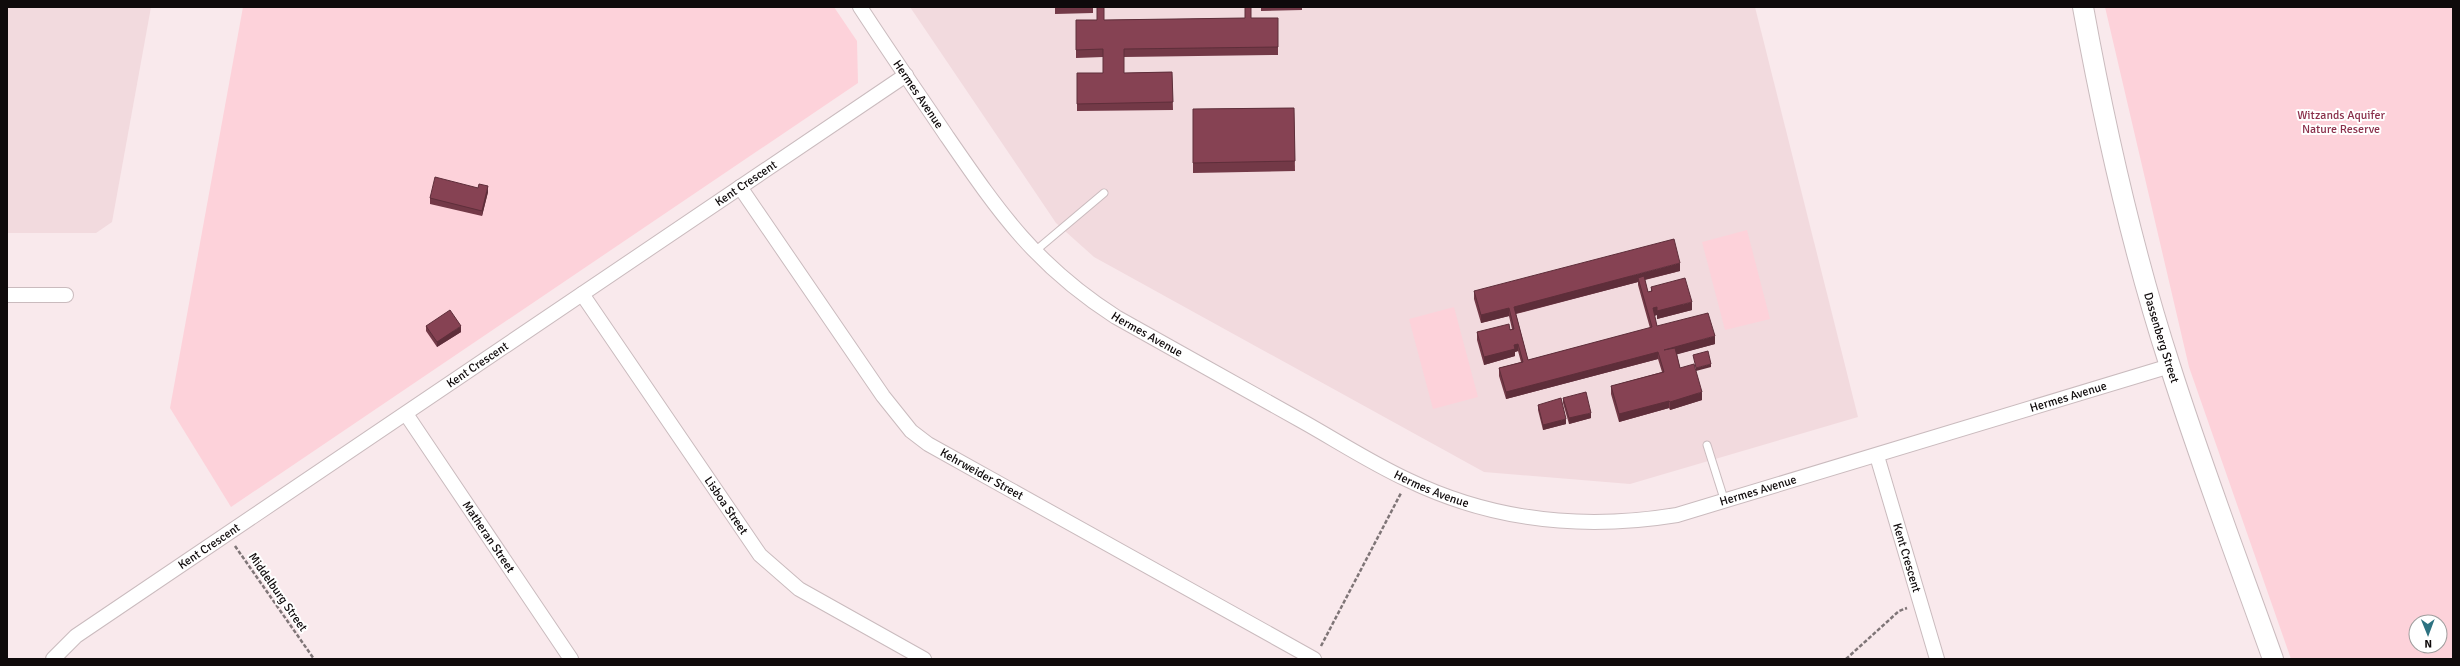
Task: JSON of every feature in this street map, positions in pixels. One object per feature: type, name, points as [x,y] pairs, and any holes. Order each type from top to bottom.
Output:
[{"type":"main road","name":"Dassenberg Street","points":[[2084,7],[2097,82],[2134,240],[2170,366],[2273,659]]},
{"type":"street","name":"Hermes Avenue","points":[[860,7],[995,207],[1034,252],[1073,287],[1116,317],[1407,480],[1473,505],[1501,513],[1559,522],[1611,523],[1648,520],[1677,515],[1725,502],[2170,366]]},
{"type":"street","name":"Kent Crescent","points":[[53,659],[76,636],[906,75]]},
{"type":"street","name":"Kehrweider Street","points":[[740,187],[883,396],[912,431],[928,444],[1314,659]]},
{"type":"street","name":"Lisboa Street","points":[[582,294],[760,555],[799,589],[924,659]]},
{"type":"street","points":[[7,295],[66,295]]},
{"type":"street","name":"Matheran Street","points":[[406,414],[570,659]]},
{"type":"street","name":"Kent Crescent","points":[[1877,456],[1937,659]]},
{"type":"lane","points":[[1034,252],[1104,193]]},
{"type":"lane","points":[[1707,445],[1725,502]]},
{"type":"path","points":[[1314,659],[1407,480]]},
{"type":"path","name":"Middelburg Street","points":[[227,534],[314,659]]},
{"type":"path","points":[[1846,659],[1899,611],[1920,602]]},
{"type":"shaded area","points":[[7,7],[151,7],[112,222],[96,233],[7,233]]},
{"type":"shaded area","points":[[910,7],[1755,7],[1858,417],[1630,484],[1484,472],[1094,257],[1056,223]]},
{"type":"green space","points":[[243,7],[834,7],[857,41],[858,83],[231,507],[170,408]]},
{"type":"green space","name":"Witzands Aquifer Nature Reserve","points":[[2105,7],[2453,7],[2453,659],[2291,659],[2189,367]]},
{"type":"green space","points":[[1747,230],[1770,319],[1725,330],[1702,242]]},
{"type":"green space","points":[[1454,307],[1478,397],[1433,409],[1409,319]]},
{"type":"building","points":[[1097,7],[1104,7],[1104,20],[1245,18],[1245,7],[1251,7],[1251,18],[1278,18],[1278,47],[1124,49],[1124,73],[1172,72],[1173,102],[1077,104],[1077,73],[1103,73],[1103,49],[1076,50],[1076,20],[1097,20]]},
{"type":"building","points":[[1294,108],[1295,161],[1193,163],[1193,109]]},
{"type":"building","points":[[435,177],[478,188],[479,184],[488,186],[482,211],[430,198]]},
{"type":"building","points":[[1674,239],[1680,263],[1514,307],[1528,360],[1652,327],[1638,278],[1644,276],[1648,292],[1652,291],[1651,287],[1685,278],[1692,302],[1657,311],[1657,307],[1653,308],[1657,326],[1708,313],[1715,336],[1664,350],[1675,348],[1680,368],[1694,364],[1702,392],[1670,402],[1669,401],[1619,414],[1611,386],[1664,372],[1658,352],[1506,392],[1499,368],[1523,362],[1518,344],[1514,345],[1515,349],[1484,357],[1477,332],[1509,324],[1510,330],[1514,329],[1509,308],[1481,315],[1474,291]]},
{"type":"building","points":[[450,310],[461,326],[437,342],[426,326]]},
{"type":"building","points":[[1708,351],[1711,364],[1696,368],[1693,355]]},
{"type":"building","points":[[1586,392],[1591,413],[1569,418],[1563,398]]},
{"type":"building","points":[[1561,398],[1566,419],[1543,425],[1538,405]]}]
